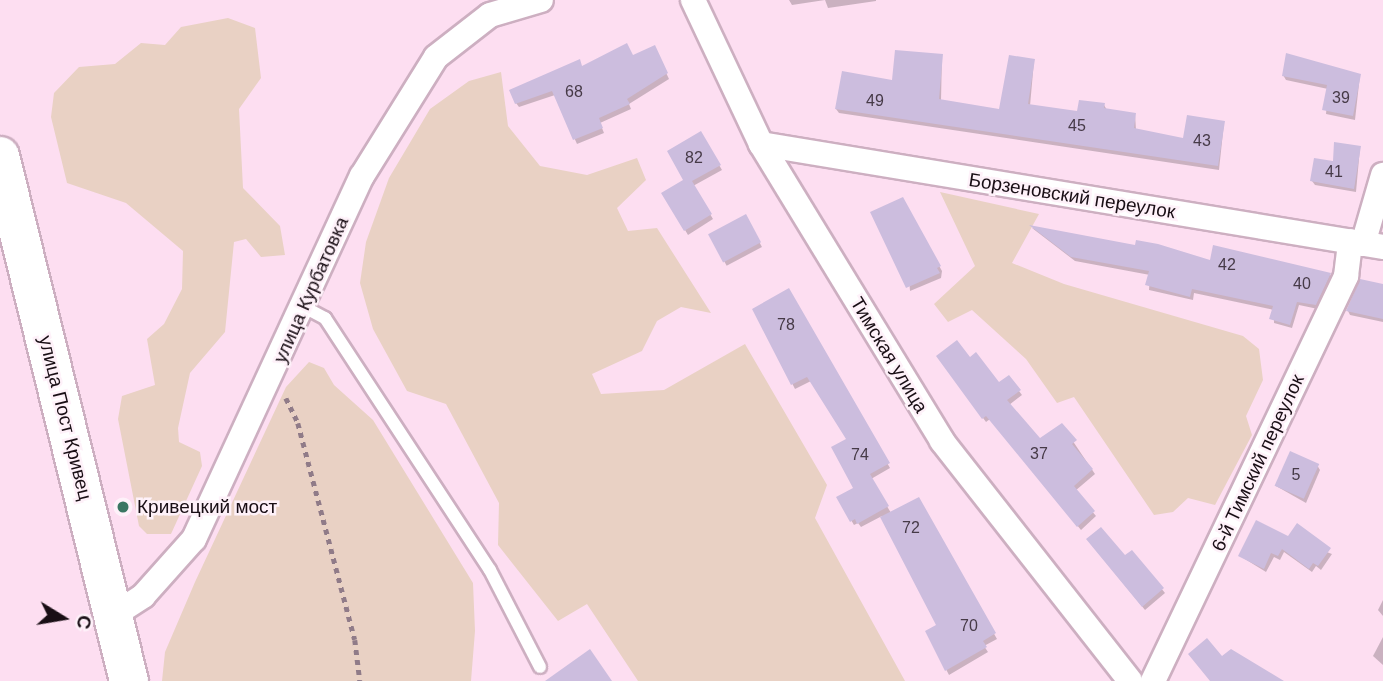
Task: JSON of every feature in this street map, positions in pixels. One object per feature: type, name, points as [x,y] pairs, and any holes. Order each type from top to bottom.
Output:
[{"type":"main road","name":"улица Пост Кривец","points":[[0,156],[129,681]]},
{"type":"street","name":"улица Курбатовка","points":[[114,615],[143,596],[194,540],[304,307],[362,176],[436,57],[490,15],[541,0]]},
{"type":"street","name":"Тимская улица","points":[[693,0],[761,144],[942,441],[1130,681]]},
{"type":"street","name":"Борзеновский переулок","points":[[761,144],[1365,244]]},
{"type":"street","name":"6-й Тимский переулок","points":[[1153,681],[1346,276],[1365,244],[1383,174]]},
{"type":"lane","points":[[304,307],[325,318],[490,570],[540,667]]},
{"type":"path","points":[[273,372],[298,423],[355,640],[360,681]]},
{"type":"shaded area","points":[[228,18],[255,28],[261,78],[239,109],[243,188],[280,226],[285,255],[261,257],[246,239],[234,242],[225,332],[190,373],[178,428],[179,442],[200,452],[202,466],[171,534],[147,534],[139,526],[118,419],[122,396],[155,385],[147,339],[164,324],[182,289],[183,251],[126,203],[67,183],[51,117],[54,93],[79,67],[115,64],[141,43],[165,45],[181,27]]},
{"type":"shaded area","points":[[501,72],[508,126],[540,166],[587,175],[637,158],[646,180],[617,208],[628,231],[657,228],[711,313],[681,307],[657,321],[642,351],[592,374],[601,394],[664,390],[745,344],[827,485],[815,518],[905,681],[638,681],[587,604],[558,621],[498,545],[499,503],[446,404],[407,391],[373,329],[360,283],[366,242],[389,178],[430,109],[469,81]]},
{"type":"shaded area","points":[[940,192],[1039,214],[1012,263],[1064,284],[1243,336],[1259,349],[1263,380],[1246,416],[1252,435],[1215,505],[1188,498],[1173,512],[1154,515],[1074,397],[1057,403],[1026,359],[972,310],[948,322],[934,304],[975,266]]},
{"type":"shaded area","points":[[309,362],[324,368],[334,385],[373,420],[473,583],[475,631],[471,681],[162,681],[165,652],[195,582],[286,387]]},
{"type":"building","points":[[627,43],[633,55],[655,45],[668,73],[627,99],[630,104],[599,118],[603,128],[573,140],[552,91],[515,104],[509,90],[580,59],[582,66]]},
{"type":"building","points":[[895,50],[943,54],[939,99],[999,109],[1009,55],[1035,59],[1028,104],[1077,111],[1079,100],[1105,103],[1104,108],[1136,113],[1134,128],[1183,138],[1187,115],[1225,121],[1218,166],[835,109],[842,71],[892,80]]},
{"type":"building","points":[[1286,53],[1361,74],[1353,116],[1322,110],[1327,85],[1282,76]]},
{"type":"building","points":[[701,131],[721,165],[692,181],[712,214],[684,231],[661,193],[683,180],[667,151]]},
{"type":"building","points":[[1334,142],[1361,146],[1354,189],[1310,181],[1314,158],[1333,161]]},
{"type":"building","points":[[903,197],[941,266],[937,268],[940,273],[906,288],[870,212]]},
{"type":"building","points":[[746,214],[761,242],[723,262],[708,234]]},
{"type":"building","points":[[1029,225],[1135,245],[1136,240],[1158,244],[1210,260],[1213,245],[1331,273],[1316,305],[1297,302],[1290,325],[1269,319],[1273,306],[1192,289],[1190,297],[1145,285],[1149,271],[1071,257]]},
{"type":"building","points":[[1360,279],[1383,284],[1383,319],[1346,311]]},
{"type":"building","points":[[789,288],[890,463],[870,474],[889,506],[857,524],[855,519],[850,522],[836,497],[853,488],[831,447],[846,439],[807,377],[791,385],[752,309]]},
{"type":"building","points":[[957,340],[970,357],[976,352],[999,382],[1009,375],[1021,390],[1007,400],[1040,438],[1062,423],[1077,440],[1072,444],[1093,469],[1074,486],[1095,511],[1077,527],[986,416],[982,419],[936,356]]},
{"type":"building","points":[[1290,451],[1319,464],[1304,499],[1275,486]]},
{"type":"building","points":[[919,497],[996,633],[983,641],[987,647],[945,671],[925,631],[936,625],[880,517]]},
{"type":"building","points":[[1256,520],[1288,536],[1297,523],[1331,548],[1318,566],[1313,563],[1309,569],[1282,549],[1278,556],[1271,553],[1264,569],[1238,556]]},
{"type":"building","points":[[1101,527],[1125,555],[1132,550],[1164,588],[1142,607],[1086,539]]},
{"type":"building","points":[[1207,638],[1222,656],[1231,649],[1284,681],[1210,681],[1188,654]]},
{"type":"building","points":[[590,649],[612,681],[545,681]]},
{"type":"place","name":"Кривецкий мост","points":[[123,507]]}]
